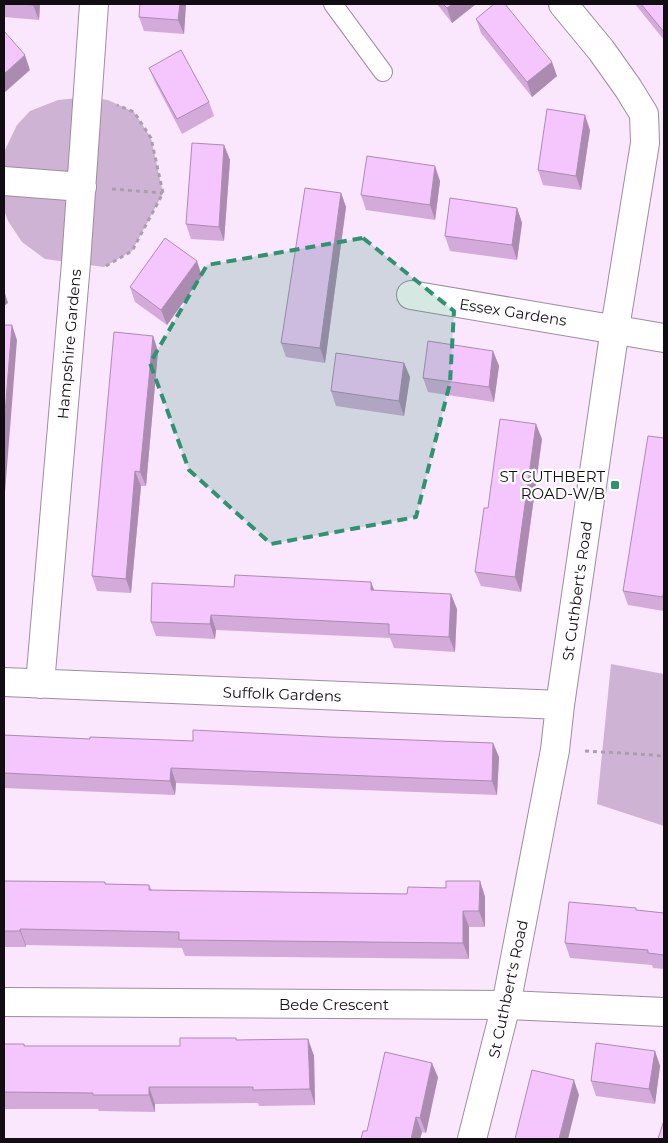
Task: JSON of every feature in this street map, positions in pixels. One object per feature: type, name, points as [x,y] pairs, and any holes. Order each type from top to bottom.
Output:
[{"type":"street","name":"Hampshire Gardens","points":[[40,684],[76,263],[94,4]]},
{"type":"street","name":"St Cuthbert's Road","points":[[472,1139],[506,1005],[555,750],[615,328],[644,143],[644,114],[628,88],[563,4]]},
{"type":"street","points":[[4,181],[82,187]]},
{"type":"street","name":"Essex Gardens","points":[[411,295],[615,328],[664,338]]},
{"type":"street","name":"Suffolk Gardens","points":[[4,682],[560,706]]},
{"type":"street","name":"Bede Crescent","points":[[4,1002],[506,1005],[664,1012]]},
{"type":"lane","points":[[333,4],[384,72]]},
{"type":"path","points":[[76,263],[104,267],[132,251],[163,193],[151,138],[134,112],[108,100],[88,96]]},
{"type":"path","points":[[82,187],[163,193]]},
{"type":"path","points":[[555,750],[664,757]]},
{"type":"highlighted area","points":[[363,238],[454,311],[450,383],[416,517],[271,544],[189,470],[150,363],[207,265]]},
{"type":"shaded area","points":[[88,97],[108,100],[134,112],[151,138],[163,193],[132,251],[104,267],[45,259],[22,242],[8,221],[4,210],[4,152],[17,125],[30,111],[58,100]]},
{"type":"shaded area","points":[[611,664],[664,674],[664,826],[597,804]]},
{"type":"building","points":[[140,4],[180,4],[178,20],[139,17]]},
{"type":"building","points":[[443,4],[453,4],[447,8]]},
{"type":"building","points":[[494,4],[505,4],[552,62],[527,82],[476,19]]},
{"type":"building","points":[[641,4],[664,4],[664,32]]},
{"type":"building","points":[[4,31],[25,55],[4,74]]},
{"type":"building","points":[[181,50],[209,102],[177,119],[149,68]]},
{"type":"building","points":[[547,109],[585,115],[576,176],[538,170]]},
{"type":"building","points":[[192,143],[224,145],[219,227],[186,224]]},
{"type":"building","points":[[367,156],[435,166],[430,205],[361,195]]},
{"type":"building","points":[[305,188],[341,193],[320,348],[281,343]]},
{"type":"building","points":[[450,198],[517,208],[512,245],[445,236]]},
{"type":"building","points":[[165,238],[197,261],[161,310],[130,287]]},
{"type":"building","points":[[4,325],[12,325],[4,426]]},
{"type":"building","points":[[114,332],[153,336],[140,472],[135,471],[126,579],[92,576]]},
{"type":"building","points":[[428,341],[493,351],[489,387],[423,378]]},
{"type":"building","points":[[336,353],[404,363],[399,401],[331,391]]},
{"type":"building","points":[[500,419],[536,424],[515,577],[475,572],[484,508],[488,508]]},
{"type":"building","points":[[648,436],[664,438],[663,597],[623,591]]},
{"type":"building","points":[[235,575],[371,582],[371,590],[451,594],[449,637],[389,634],[389,624],[211,615],[210,624],[151,622],[152,583],[234,587]]},
{"type":"building","points":[[193,730],[493,743],[492,781],[171,768],[170,781],[4,773],[4,735],[193,741]]},
{"type":"building","points":[[4,881],[105,882],[105,884],[149,885],[149,890],[407,894],[408,887],[446,888],[446,881],[480,881],[479,911],[463,911],[463,943],[179,940],[179,932],[20,929],[20,931],[4,931]]},
{"type":"building","points":[[569,902],[636,908],[636,910],[664,913],[664,955],[648,953],[648,950],[565,943]]},
{"type":"building","points":[[180,1038],[236,1038],[236,1040],[308,1039],[310,1089],[253,1090],[253,1087],[149,1087],[149,1095],[4,1092],[4,1044],[24,1044],[24,1046],[180,1046]]},
{"type":"building","points":[[596,1043],[655,1051],[649,1089],[591,1081]]},
{"type":"building","points":[[385,1052],[432,1063],[420,1118],[416,1117],[411,1139],[361,1139],[363,1131],[367,1131]]},
{"type":"building","points":[[532,1070],[574,1080],[559,1139],[515,1139]]},
{"type":"building","points":[[664,1120],[664,1139],[658,1139]]},
{"type":"place","name":"ST CUTHBERT ROAD-W/B","points":[[615,485]]}]
